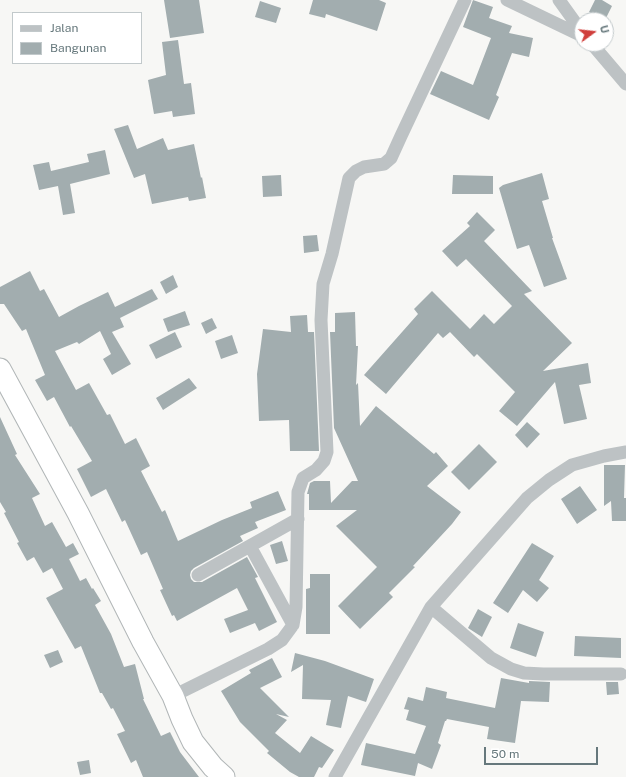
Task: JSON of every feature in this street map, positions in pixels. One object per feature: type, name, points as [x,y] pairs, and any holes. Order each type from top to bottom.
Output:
[{"type":"highway","points":[[0,369],[78,513],[143,642],[173,696],[182,720],[193,742],[213,767],[224,777]]},
{"type":"street","points":[[173,696],[268,649],[282,640],[293,625],[296,607],[298,492],[303,478],[316,470],[324,462],[327,452],[321,306],[323,284],[332,254],[349,178],[356,171],[364,167],[384,164],[392,158],[400,136],[465,0]]},
{"type":"street","points":[[507,0],[574,32]]},
{"type":"street","points":[[559,0],[574,21]]},
{"type":"street","points":[[599,52],[626,84]]},
{"type":"street","points":[[613,67],[626,68]]},
{"type":"street","points":[[335,777],[431,607],[527,498],[549,480],[572,465],[604,456],[626,452]]},
{"type":"street","points":[[198,576],[298,519]]},
{"type":"street","points":[[250,546],[293,625]]},
{"type":"street","points":[[431,607],[491,658],[511,669],[524,673],[543,674],[621,674]]},
{"type":"building","points":[[164,0],[199,0],[204,33],[170,38]]},
{"type":"building","points":[[313,0],[379,0],[386,3],[377,31],[326,14],[325,18],[309,14]]},
{"type":"building","points":[[473,0],[493,7],[489,18],[512,26],[509,33],[533,38],[529,57],[512,53],[496,95],[499,97],[489,120],[430,94],[441,71],[473,85],[491,38],[463,27]]},
{"type":"building","points":[[595,0],[602,0],[612,6],[609,12],[589,12]]},
{"type":"building","points":[[260,1],[281,8],[276,23],[255,17]]},
{"type":"building","points":[[178,40],[184,84],[191,83],[195,114],[173,117],[172,111],[154,114],[148,80],[166,75],[162,42]]},
{"type":"building","points":[[128,125],[137,149],[163,138],[168,150],[194,144],[206,198],[189,201],[188,197],[152,204],[145,174],[134,178],[114,129]]},
{"type":"building","points":[[105,150],[110,174],[70,184],[75,213],[63,215],[58,186],[39,190],[33,165],[49,162],[51,171],[89,162],[87,154]]},
{"type":"building","points":[[542,173],[549,199],[542,201],[552,238],[567,279],[544,287],[529,245],[517,249],[499,188],[503,185]]},
{"type":"building","points":[[281,175],[282,196],[263,197],[262,176]]},
{"type":"building","points":[[453,175],[493,176],[493,194],[452,194]]},
{"type":"building","points":[[477,212],[495,230],[484,241],[532,291],[524,294],[572,343],[543,371],[588,363],[591,383],[579,385],[587,419],[564,424],[555,382],[517,426],[499,411],[515,392],[477,354],[474,357],[450,332],[443,338],[438,333],[386,394],[364,375],[418,314],[414,309],[432,291],[470,329],[484,314],[494,324],[512,306],[466,259],[457,267],[442,251],[470,226],[467,223]]},
{"type":"building","points":[[317,235],[319,251],[304,253],[303,236]]},
{"type":"building","points":[[30,271],[40,291],[44,289],[59,317],[108,292],[115,307],[152,289],[158,299],[120,318],[124,327],[112,332],[131,364],[112,375],[103,359],[111,354],[100,331],[79,344],[77,342],[55,351],[76,390],[89,383],[107,415],[110,414],[125,444],[136,438],[150,466],[141,471],[162,512],[165,510],[178,541],[222,520],[252,508],[250,502],[278,491],[286,510],[255,522],[258,528],[240,536],[243,541],[194,568],[190,575],[194,582],[202,582],[247,557],[258,577],[255,578],[277,622],[259,631],[255,623],[230,633],[224,619],[248,610],[237,588],[177,621],[174,615],[172,616],[160,590],[163,589],[147,552],[141,555],[125,520],[122,522],[106,489],[91,497],[77,469],[92,461],[71,426],[70,427],[54,397],[47,401],[35,380],[45,375],[26,329],[22,331],[4,304],[0,304],[0,287]]},
{"type":"building","points":[[173,275],[178,287],[166,294],[160,282]]},
{"type":"building","points":[[185,311],[190,325],[168,332],[163,319]]},
{"type":"building","points":[[355,312],[356,346],[358,346],[356,385],[358,383],[360,426],[376,406],[434,454],[436,452],[448,466],[427,486],[461,512],[452,524],[413,566],[415,567],[389,593],[393,597],[360,629],[338,606],[377,567],[336,526],[357,510],[309,510],[309,494],[307,494],[310,483],[314,481],[330,481],[331,503],[352,481],[358,481],[334,428],[330,332],[335,332],[335,313]]},
{"type":"building","points":[[307,315],[308,332],[314,332],[319,451],[290,451],[289,420],[259,421],[257,374],[263,329],[291,332],[290,316]]},
{"type":"building","points":[[212,318],[217,328],[206,334],[201,323]]},
{"type":"building","points":[[175,332],[182,347],[156,359],[149,345]]},
{"type":"building","points":[[232,335],[238,353],[221,359],[215,341]]},
{"type":"building","points":[[189,378],[197,388],[163,410],[156,398]]},
{"type":"building","points":[[0,417],[17,454],[15,455],[40,494],[32,498],[45,526],[52,522],[66,547],[73,543],[79,554],[69,559],[80,581],[86,578],[101,601],[95,605],[111,634],[124,667],[135,664],[143,699],[161,736],[170,732],[180,752],[199,777],[143,777],[136,760],[131,763],[117,734],[125,731],[113,708],[111,709],[102,693],[100,693],[81,646],[75,649],[46,598],[63,589],[52,568],[43,573],[34,557],[27,561],[17,543],[19,542],[4,513],[6,512],[0,502]]},
{"type":"building","points":[[527,422],[540,434],[527,448],[515,435]]},
{"type":"building","points":[[479,444],[497,462],[469,490],[451,472]]},
{"type":"building","points":[[604,465],[625,465],[624,498],[626,498],[626,521],[612,521],[611,501],[604,506]]},
{"type":"building","points":[[580,486],[597,510],[577,524],[561,499]]},
{"type":"building","points":[[282,541],[288,561],[276,564],[270,545]]},
{"type":"building","points":[[532,543],[554,556],[539,580],[549,588],[537,602],[523,590],[508,613],[493,603]]},
{"type":"building","points":[[310,574],[330,574],[330,634],[306,634],[306,589],[310,588]]},
{"type":"building","points":[[478,609],[492,617],[482,637],[468,628]]},
{"type":"building","points":[[518,623],[544,632],[536,657],[510,648]]},
{"type":"building","points":[[575,636],[621,638],[621,658],[574,656]]},
{"type":"building","points":[[58,650],[63,662],[50,668],[44,655]]},
{"type":"building","points":[[295,653],[325,661],[374,679],[366,702],[348,696],[341,728],[326,725],[331,700],[302,699],[303,665],[291,672]]},
{"type":"building","points":[[272,658],[282,677],[260,688],[289,717],[276,714],[287,720],[275,733],[300,753],[311,736],[334,750],[322,768],[319,767],[314,777],[299,777],[290,772],[267,753],[269,751],[240,722],[221,691],[251,673],[249,670]]},
{"type":"building","points":[[501,678],[529,683],[529,681],[550,682],[549,702],[521,701],[515,743],[487,739],[489,727],[447,719],[438,743],[441,745],[432,769],[418,763],[415,776],[361,765],[366,743],[415,754],[426,726],[406,720],[409,710],[404,709],[408,697],[423,701],[426,687],[447,692],[446,698],[495,708]]},
{"type":"building","points":[[606,682],[618,682],[619,694],[607,695]]},
{"type":"building","points":[[89,760],[91,773],[80,775],[77,762]]}]
